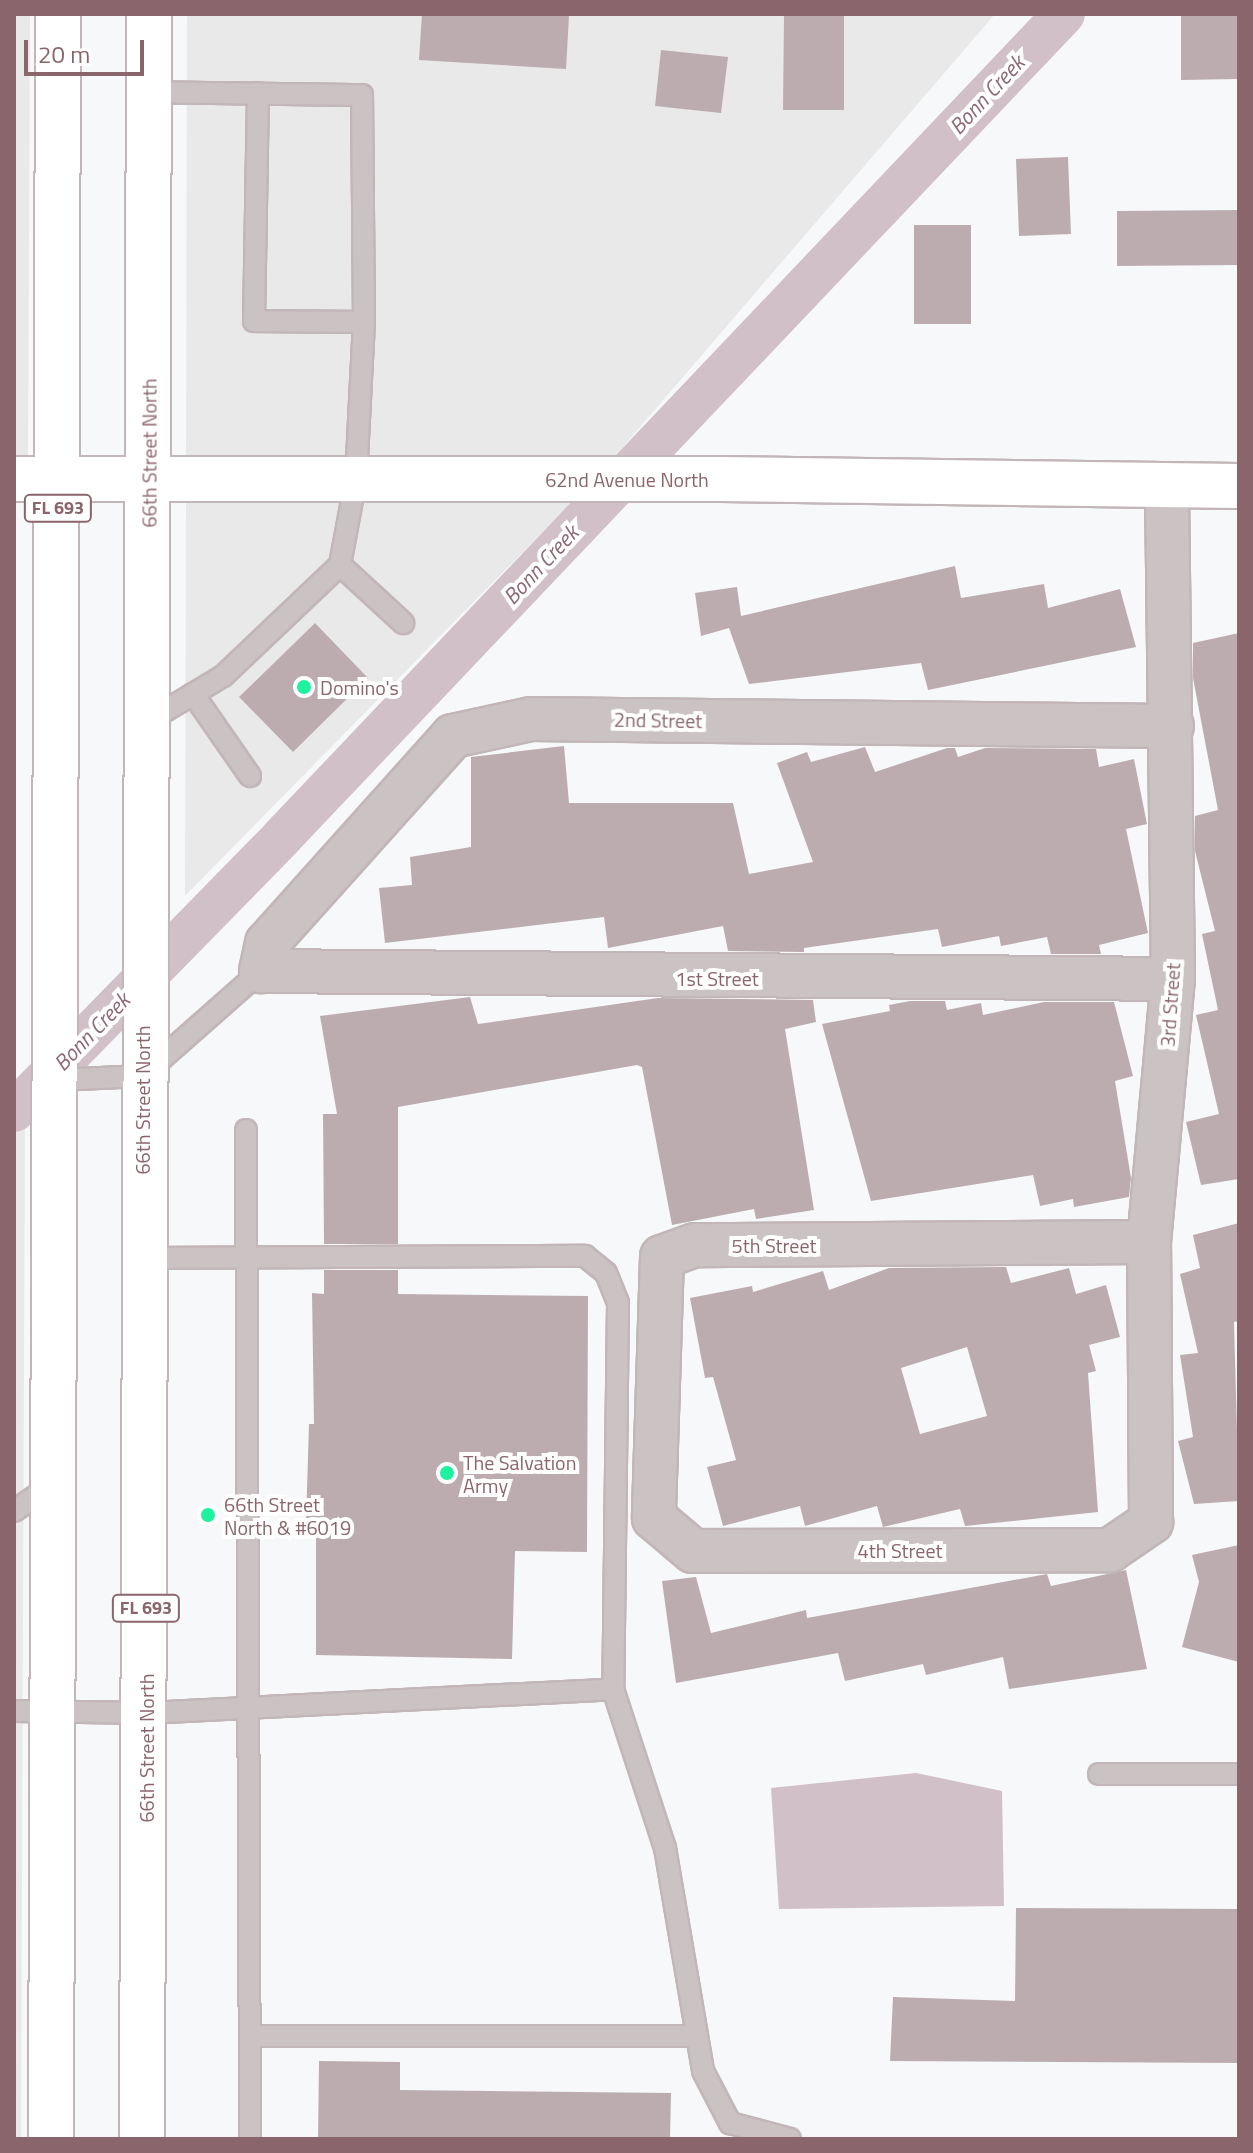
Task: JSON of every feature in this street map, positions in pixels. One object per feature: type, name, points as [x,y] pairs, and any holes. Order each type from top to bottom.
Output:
[{"type":"main road","name":"FL 693","points":[[51,2139],[34,1711],[55,1482],[58,14]]},
{"type":"main road","name":"66th Street North","points":[[142,2139],[147,1713],[142,1076],[149,479],[149,14]]},
{"type":"main road","name":"62nd Avenue North","points":[[14,479],[722,479],[1239,486]]},
{"type":"street","name":"3rd Street","points":[[1151,1522],[1149,1242],[1173,979],[1167,487]]},
{"type":"street","name":"2nd Street","points":[[261,971],[267,943],[453,736],[531,719],[1172,726]]},
{"type":"street","name":"1st Street","points":[[261,971],[1173,979]]},
{"type":"street","name":"5th Street","points":[[654,1518],[662,1257],[695,1245],[1149,1242]]},
{"type":"street","name":"4th Street","points":[[654,1518],[693,1551],[1110,1550],[1151,1522]]},
{"type":"lane","points":[[145,723],[223,676],[340,565],[356,479],[364,322],[362,95],[149,92]]},
{"type":"lane","points":[[258,93],[254,321],[364,322]]},
{"type":"lane","points":[[340,565],[403,623]]},
{"type":"lane","points":[[193,694],[250,776]]},
{"type":"lane","points":[[58,1080],[142,1076],[261,971]]},
{"type":"lane","points":[[246,1130],[250,2139]]},
{"type":"lane","points":[[143,1258],[585,1256],[606,1273],[618,1303],[613,1689],[665,1848],[703,2071],[730,2123],[790,2139]]},
{"type":"lane","points":[[14,1511],[55,1482]]},
{"type":"lane","points":[[34,1711],[147,1713],[613,1689]]},
{"type":"lane","points":[[1099,1774],[1239,1774]]},
{"type":"lane","points":[[250,2036],[695,2036]]},
{"type":"shaded area","points":[[14,14],[30,14],[28,456],[14,456]]},
{"type":"shaded area","points":[[187,14],[995,14],[616,455],[186,456]]},
{"type":"shaded area","points":[[572,502],[185,896],[186,503]]},
{"type":"shaded area","points":[[25,1106],[21,2139],[14,2139],[14,1117]]},
{"type":"shaded area","points":[[916,1773],[1002,1791],[1004,1906],[779,1909],[771,1788]]},
{"type":"building","points":[[422,14],[569,16],[566,69],[419,60]]},
{"type":"building","points":[[784,14],[844,14],[844,110],[783,110]]},
{"type":"building","points":[[1181,14],[1239,14],[1238,79],[1181,80]]},
{"type":"building","points":[[661,50],[728,57],[721,113],[655,106]]},
{"type":"building","points":[[1068,157],[1071,234],[1019,236],[1016,159]]},
{"type":"building","points":[[1239,210],[1239,265],[1117,266],[1117,211]]},
{"type":"building","points":[[914,225],[971,225],[971,324],[914,324]]},
{"type":"building","points":[[955,566],[961,598],[1044,584],[1048,608],[1120,589],[1136,647],[928,690],[921,663],[749,684],[729,628],[701,636],[695,593],[737,587],[741,616]]},
{"type":"building","name":"Domino's","points":[[315,623],[368,678],[293,752],[239,697]]},
{"type":"building","points":[[1239,633],[1239,1179],[1201,1185],[1186,1122],[1219,1114],[1196,1015],[1218,1010],[1202,934],[1215,931],[1195,851],[1195,816],[1218,810],[1193,678],[1193,643]]},
{"type":"building","points":[[564,746],[569,803],[733,803],[749,874],[813,862],[777,763],[807,752],[811,762],[865,747],[875,772],[947,748],[955,748],[958,757],[985,748],[1096,749],[1099,767],[1134,759],[1147,824],[1126,829],[1148,933],[1099,945],[1101,954],[1051,954],[1047,937],[1001,946],[999,936],[942,947],[938,929],[804,948],[804,952],[728,951],[723,926],[608,948],[604,917],[385,943],[379,888],[412,885],[410,857],[471,847],[471,757]]},
{"type":"building","points":[[470,997],[478,1024],[658,998],[813,1000],[816,1022],[785,1029],[814,1210],[756,1219],[754,1209],[672,1225],[642,1067],[637,1065],[398,1107],[398,1244],[324,1244],[323,1114],[337,1114],[320,1016]]},
{"type":"building","points":[[910,1001],[945,1001],[947,1010],[981,1003],[983,1015],[1044,1002],[1114,1002],[1133,1076],[1115,1081],[1131,1178],[1129,1197],[1074,1207],[1073,1199],[1040,1206],[1033,1175],[871,1201],[822,1024],[890,1011],[889,1005]]},
{"type":"building","points":[[1239,1223],[1239,1321],[1234,1322],[1239,1501],[1194,1504],[1178,1441],[1193,1437],[1180,1355],[1198,1353],[1180,1274],[1200,1268],[1193,1235]]},
{"type":"building","points":[[1006,1267],[1011,1283],[1069,1268],[1076,1294],[1106,1285],[1120,1337],[1089,1345],[1096,1371],[1088,1373],[1098,1512],[965,1526],[960,1509],[883,1527],[877,1506],[805,1526],[800,1506],[723,1526],[707,1467],[736,1460],[713,1377],[705,1378],[690,1298],[752,1286],[753,1292],[823,1271],[829,1290],[889,1268]],"holes":[[[967,1347],[987,1416],[920,1434],[901,1368]]]},
{"type":"building","name":"The Salvation Army","points":[[324,1270],[398,1270],[398,1294],[588,1296],[587,1552],[515,1551],[512,1659],[316,1655],[316,1524],[306,1522],[309,1424],[314,1424],[312,1293],[324,1294]]},
{"type":"building","points":[[1239,1545],[1239,1662],[1182,1647],[1199,1582],[1192,1555]]},
{"type":"building","points":[[1126,1570],[1147,1669],[1009,1689],[1003,1657],[926,1675],[923,1664],[845,1681],[838,1653],[676,1683],[662,1581],[696,1577],[711,1633],[806,1610],[807,1618],[1047,1574],[1051,1586]]},
{"type":"building","points":[[1016,1908],[1239,1909],[1239,2063],[890,2061],[893,1997],[1015,2001]]},
{"type":"building","points":[[319,2061],[400,2062],[400,2090],[671,2093],[670,2139],[318,2139]]},
{"type":"waterway","name":"Bonn Creek","points":[[14,1111],[282,837],[1064,14]]},
{"type":"place","name":"Domino's","points":[[304,687]]},
{"type":"place","name":"The Salvation Army","points":[[447,1473]]},
{"type":"place","name":"66th Street North & #6019","points":[[208,1515]]}]
